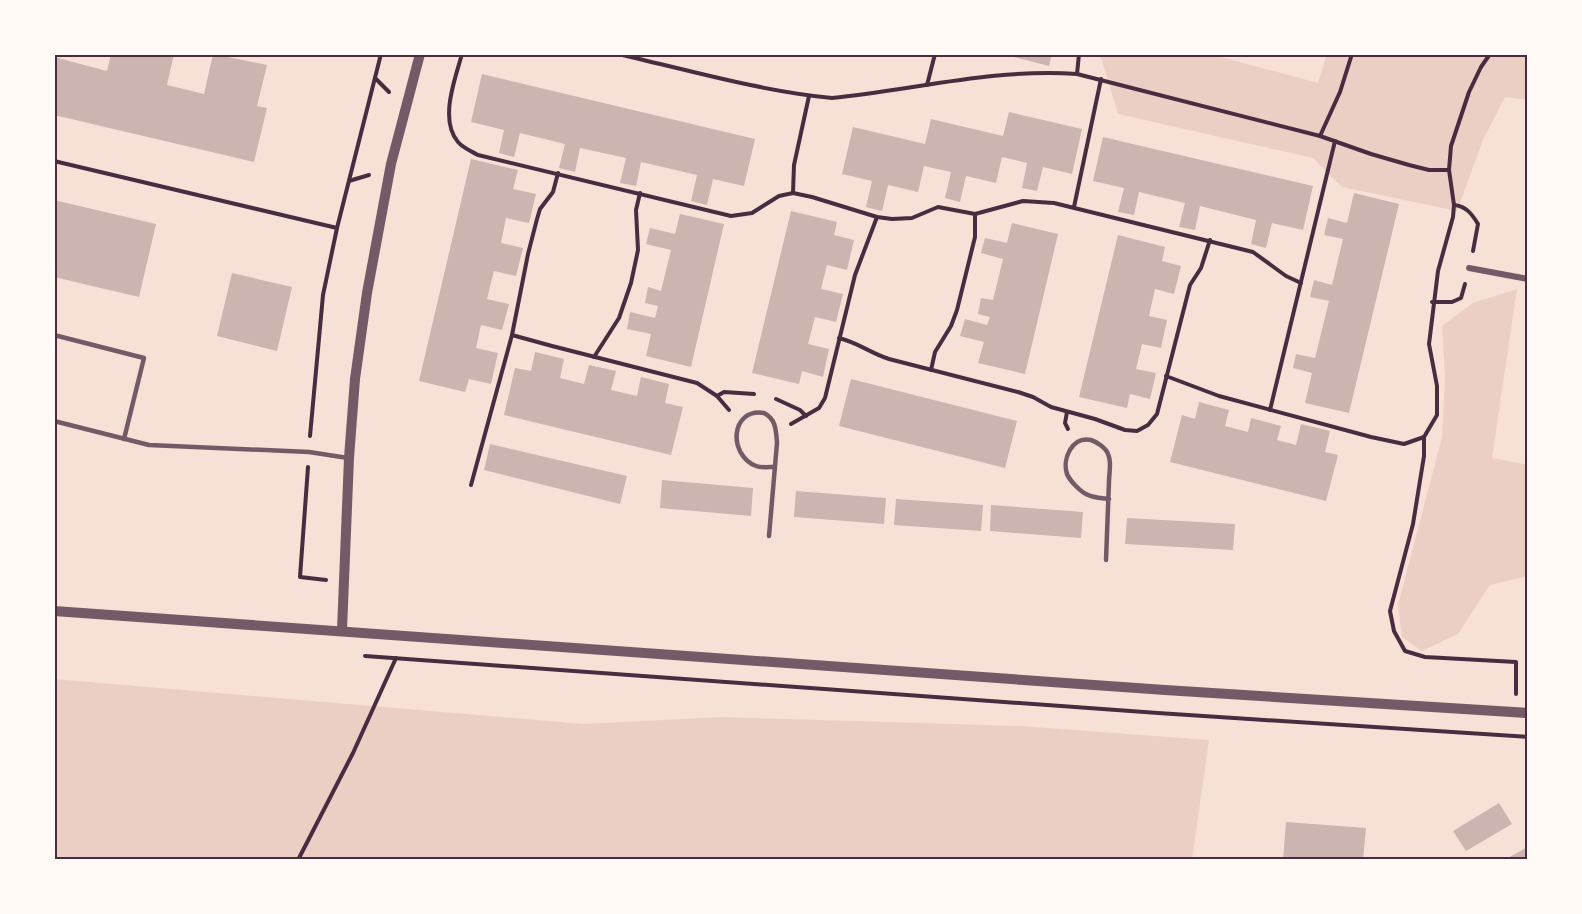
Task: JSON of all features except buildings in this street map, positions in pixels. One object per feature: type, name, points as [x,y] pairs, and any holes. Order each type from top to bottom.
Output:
[{"type":"street","points":[[342,630],[349,458],[355,379],[367,293],[391,164],[420,54]]},
{"type":"street","points":[[1469,268],[1528,279]]},
{"type":"street","points":[[54,610],[1141,688],[1528,713]]},
{"type":"lane","points":[[54,335],[144,358],[124,439]]},
{"type":"lane","points":[[769,536],[775,467],[776,428],[773,419],[764,413],[746,415],[739,422],[736,438],[744,458],[757,466],[775,467]]},
{"type":"lane","points":[[54,421],[149,446],[309,452],[349,458]]},
{"type":"lane","points":[[1106,560],[1110,461],[1108,452],[1090,440],[1076,442],[1069,450],[1067,473],[1084,493],[1108,499]]},
{"type":"path","points":[[300,577],[323,295],[348,181],[381,54]]},
{"type":"path","points":[[462,54],[455,77],[450,117],[452,133],[465,148],[478,154],[731,216],[752,213],[779,196],[793,194],[892,219],[912,218],[938,207],[975,214],[1023,201],[1054,203],[1253,252],[1286,276],[1301,283]]},
{"type":"path","points":[[618,54],[809,96],[840,98],[927,85],[1024,75],[1077,74],[1320,136],[1409,165],[1429,170],[1449,170]]},
{"type":"path","points":[[927,85],[935,54]]},
{"type":"path","points":[[1077,74],[1079,54]]},
{"type":"path","points":[[1320,136],[1340,92],[1352,54]]},
{"type":"path","points":[[1490,54],[1468,92],[1451,146],[1449,170],[1454,217],[1438,271],[1429,344],[1437,386],[1437,415],[1424,437],[1424,456],[1413,524],[1390,611],[1394,631],[1405,651],[1425,657],[1516,662],[1514,736]]},
{"type":"path","points":[[375,78],[389,92]]},
{"type":"path","points":[[1074,207],[1101,79]]},
{"type":"path","points":[[793,194],[794,165],[809,96]]},
{"type":"path","points":[[1270,410],[1335,141]]},
{"type":"path","points":[[54,161],[337,228]]},
{"type":"path","points":[[471,485],[512,335],[537,219],[540,209],[553,192],[558,174]]},
{"type":"path","points":[[348,181],[369,175]]},
{"type":"path","points":[[594,357],[619,318],[631,283],[638,250],[636,210],[640,193]]},
{"type":"path","points":[[931,370],[935,352],[951,326],[957,310],[975,237],[975,214]]},
{"type":"path","points":[[776,428],[790,424],[819,408],[828,392],[855,274],[877,217]]},
{"type":"path","points":[[839,338],[857,342],[876,355],[1018,392],[1034,397],[1052,407],[1125,430],[1137,431],[1148,425],[1157,414],[1190,285],[1201,268],[1210,240]]},
{"type":"path","points":[[512,335],[697,382],[717,396],[739,422]]},
{"type":"path","points":[[1166,376],[1219,396],[1404,444],[1424,437]]},
{"type":"path","points":[[361,656],[1528,737]]},
{"type":"path","points":[[298,860],[353,753],[396,658]]},
{"type":"shaded area","points":[[1100,54],[1210,54],[1318,83],[1327,54],[1528,54],[1528,100],[1505,97],[1483,140],[1457,211],[1342,187],[1313,158],[1118,114]]},
{"type":"shaded area","points":[[1517,289],[1492,458],[1528,465],[1528,576],[1490,585],[1458,634],[1422,651],[1402,637],[1398,605],[1442,437],[1445,377],[1442,326],[1473,303]]},
{"type":"shaded area","points":[[54,679],[583,724],[722,717],[1020,726],[1209,740],[1192,860],[54,860]]}]
